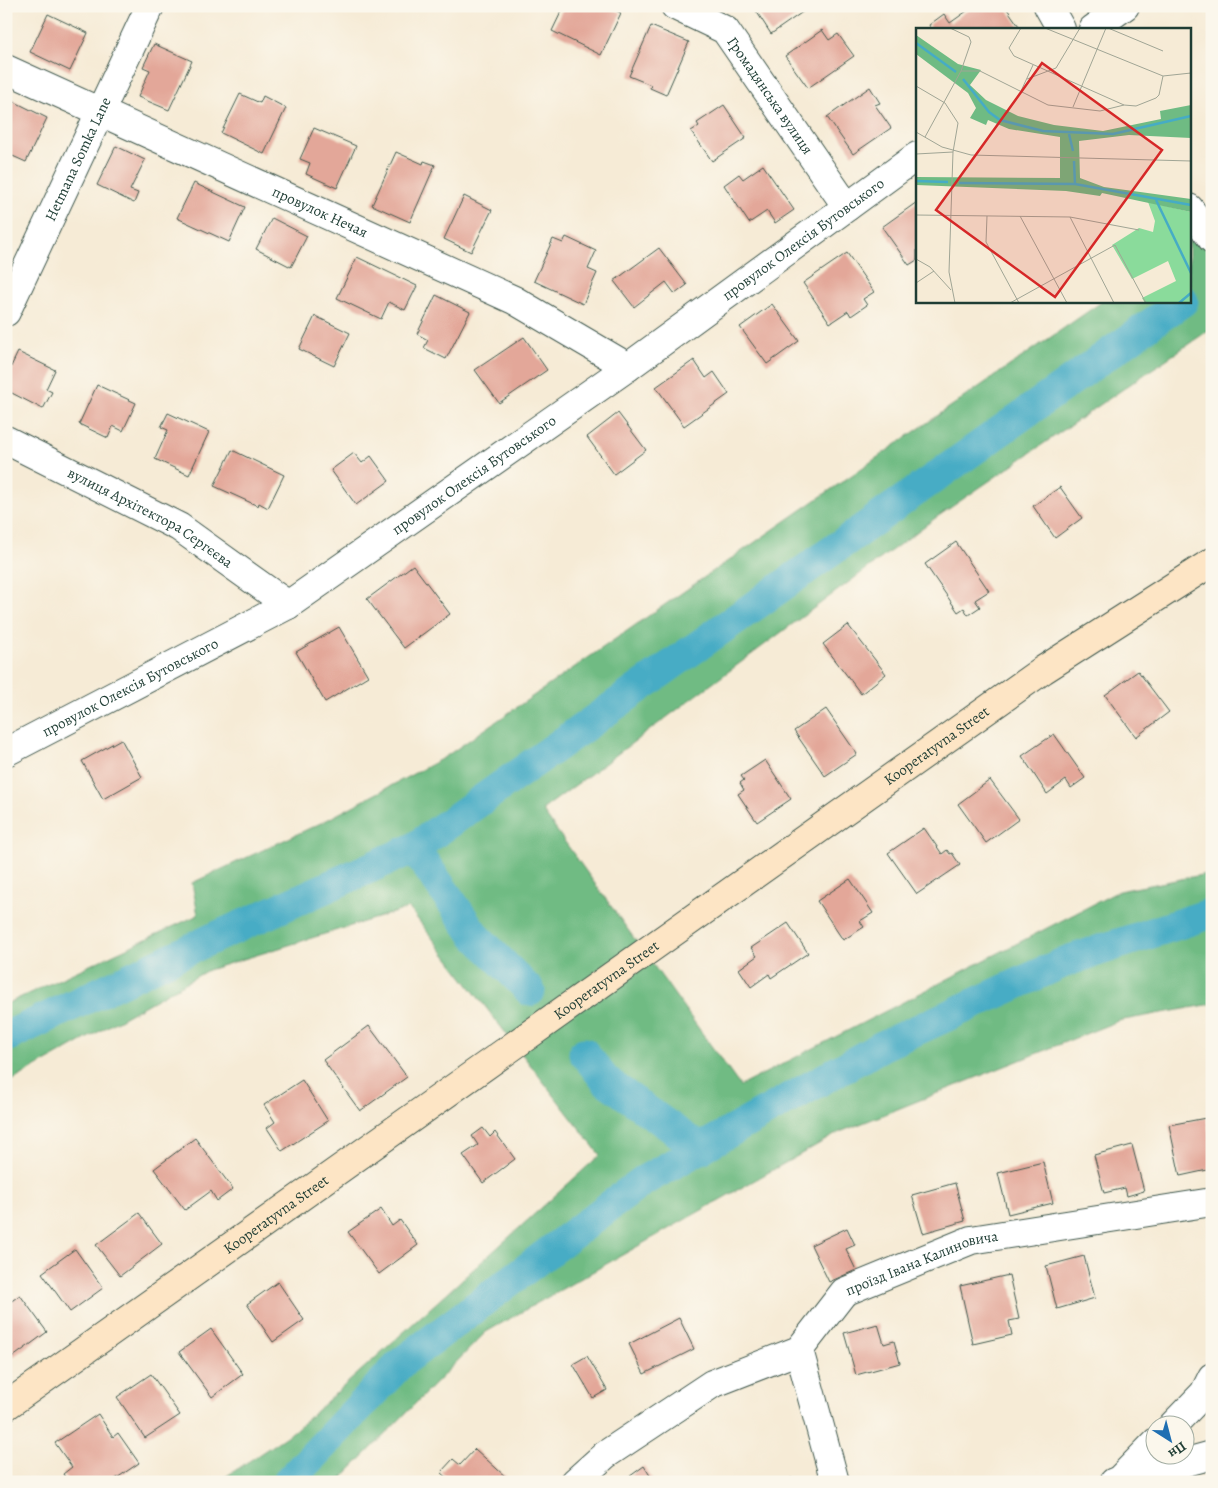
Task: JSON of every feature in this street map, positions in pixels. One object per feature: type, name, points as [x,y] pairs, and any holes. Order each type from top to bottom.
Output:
[{"type":"street","name":"Hetmana Somka Lane","points":[[6,312],[150,6]]},
{"type":"street","name":"Громадянська вулиця","points":[[675,6],[725,30],[847,207]]},
{"type":"street","points":[[1048,6],[1060,28]]},
{"type":"street","points":[[1094,28],[1126,6]]},
{"type":"street","name":"провулок Нечая","points":[[6,69],[514,300],[628,367]]},
{"type":"street","name":"провулок Олексія Бутовського","points":[[6,752],[288,605],[628,367],[916,157]]},
{"type":"street","points":[[1190,209],[1212,239]]},
{"type":"street","name":"вулиця Архітектора Сергєєва","points":[[6,440],[179,527],[288,605]]},
{"type":"street","name":"Kooperatyvna Street","points":[[6,1406],[1043,670],[1212,562]]},
{"type":"street","name":"проїзд Івана Калиновича","points":[[799,1350],[844,1292],[971,1240],[1212,1202]]},
{"type":"street","points":[[575,1482],[604,1455],[712,1384],[799,1350],[835,1482]]},
{"type":"street","points":[[1182,1416],[1204,1393],[1212,1377]]},
{"type":"street","points":[[1116,1481],[1146,1452]]},
{"type":"street","points":[[1116,1481],[1212,1455]]},
{"type":"green space","points":[[1212,226],[1212,328],[934,519],[542,810],[740,1086],[1119,891],[1212,873],[1212,1004],[1118,1021],[840,1132],[486,1332],[338,1482],[218,1482],[294,1431],[600,1155],[409,908],[208,970],[6,1084],[6,1004],[198,915],[192,883],[323,822],[445,757],[1102,302],[1190,302],[1190,241]]},
{"type":"building","points":[[564,6],[607,6],[621,13],[601,55],[552,31]]},
{"type":"building","points":[[753,6],[801,6],[804,11],[771,34]]},
{"type":"building","points":[[974,6],[1005,6],[1020,28],[930,28],[929,25],[944,14],[950,23]]},
{"type":"building","points":[[48,14],[88,33],[70,71],[30,52]]},
{"type":"building","points":[[651,26],[689,42],[666,95],[650,88],[651,85],[629,76]]},
{"type":"building","points":[[822,30],[829,40],[838,34],[854,56],[808,88],[785,56]]},
{"type":"building","points":[[154,44],[192,61],[169,110],[138,97],[150,70],[143,67]]},
{"type":"building","points":[[870,87],[880,103],[875,105],[891,128],[853,154],[827,117]]},
{"type":"building","points":[[240,94],[260,103],[263,96],[286,108],[264,154],[221,133]]},
{"type":"building","points":[[11,100],[47,118],[26,162],[6,153],[6,110]]},
{"type":"building","points":[[724,105],[746,138],[712,161],[691,131],[699,126],[697,123]]},
{"type":"building","points":[[314,128],[356,146],[337,188],[306,174],[310,163],[300,159]]},
{"type":"building","points":[[116,146],[145,160],[130,190],[138,193],[134,203],[97,185]]},
{"type":"building","points":[[396,152],[423,164],[424,161],[435,165],[410,222],[372,205]]},
{"type":"building","points":[[763,165],[794,210],[775,223],[767,211],[749,223],[724,185],[739,174],[743,179]]},
{"type":"building","points":[[194,183],[245,207],[229,242],[177,218]]},
{"type":"building","points":[[464,196],[492,210],[471,252],[444,239]]},
{"type":"building","points":[[916,203],[916,261],[909,265],[882,227]]},
{"type":"building","points":[[272,218],[307,236],[291,267],[256,249]]},
{"type":"building","points":[[566,237],[596,251],[588,269],[597,273],[583,304],[534,281],[553,239],[563,243]]},
{"type":"building","points":[[659,248],[687,285],[675,294],[666,282],[634,307],[614,281]]},
{"type":"building","points":[[847,253],[874,292],[863,299],[867,305],[851,316],[848,311],[830,323],[803,283]]},
{"type":"building","points":[[357,257],[417,286],[405,310],[389,302],[381,319],[337,298]]},
{"type":"building","points":[[436,295],[470,312],[446,359],[424,348],[428,340],[417,334]]},
{"type":"building","points":[[772,304],[799,341],[767,364],[740,327]]},
{"type":"building","points":[[315,316],[350,333],[334,366],[299,349]]},
{"type":"building","points":[[524,337],[547,370],[499,403],[475,370]]},
{"type":"building","points":[[18,352],[55,370],[46,389],[52,392],[43,409],[6,390],[6,377]]},
{"type":"building","points":[[694,360],[706,378],[714,372],[729,394],[684,426],[656,387]]},
{"type":"building","points":[[97,385],[136,403],[123,431],[113,426],[108,438],[79,424]]},
{"type":"building","points":[[168,413],[209,432],[189,475],[155,459],[168,430],[161,427]]},
{"type":"building","points":[[618,413],[646,450],[614,474],[587,437]]},
{"type":"building","points":[[232,450],[284,475],[268,508],[259,503],[258,506],[214,486]]},
{"type":"building","points":[[354,453],[362,463],[371,456],[389,481],[356,505],[331,470]]},
{"type":"building","points":[[1060,487],[1082,518],[1055,538],[1033,506]]},
{"type":"building","points":[[956,542],[989,591],[975,600],[980,607],[968,615],[964,608],[958,612],[925,564]]},
{"type":"building","points":[[413,565],[450,614],[404,648],[367,599]]},
{"type":"building","points":[[848,625],[886,674],[861,694],[823,644]]},
{"type":"building","points":[[339,627],[368,676],[325,702],[296,652]]},
{"type":"building","points":[[1138,671],[1169,712],[1136,737],[1105,695]]},
{"type":"building","points":[[826,709],[857,754],[825,776],[794,731]]},
{"type":"building","points":[[1054,734],[1085,778],[1071,788],[1066,780],[1047,794],[1022,756]]},
{"type":"building","points":[[121,739],[142,777],[103,799],[82,761]]},
{"type":"building","points":[[765,760],[791,799],[757,822],[738,794],[744,790],[740,783],[744,780],[741,776]]},
{"type":"building","points":[[990,780],[1019,819],[986,843],[958,804]]},
{"type":"building","points":[[924,828],[942,854],[947,850],[950,854],[952,853],[960,865],[917,894],[888,853]]},
{"type":"building","points":[[850,879],[873,913],[860,921],[864,927],[843,940],[817,901]]},
{"type":"building","points":[[788,923],[808,953],[771,978],[769,974],[751,987],[739,969],[757,956],[751,948]]},
{"type":"building","points":[[369,1026],[407,1077],[360,1111],[323,1060]]},
{"type":"building","points":[[302,1080],[328,1121],[282,1151],[267,1128],[275,1122],[264,1105]]},
{"type":"building","points":[[1206,1118],[1212,1145],[1212,1169],[1180,1176],[1169,1125]]},
{"type":"building","points":[[483,1128],[490,1137],[495,1132],[515,1159],[483,1183],[463,1155],[478,1145],[472,1136]]},
{"type":"building","points":[[195,1138],[233,1189],[217,1201],[211,1191],[185,1210],[154,1169]]},
{"type":"building","points":[[1132,1145],[1144,1191],[1127,1196],[1125,1188],[1104,1193],[1094,1155]]},
{"type":"building","points":[[1043,1162],[1053,1203],[1008,1214],[998,1173]]},
{"type":"building","points":[[955,1183],[965,1221],[923,1233],[912,1195]]},
{"type":"building","points":[[381,1209],[392,1226],[400,1220],[418,1245],[379,1274],[348,1232]]},
{"type":"building","points":[[139,1213],[162,1244],[120,1276],[96,1245]]},
{"type":"building","points":[[847,1228],[855,1245],[846,1249],[856,1270],[829,1282],[811,1245]]},
{"type":"building","points":[[75,1249],[103,1288],[70,1312],[42,1273]]},
{"type":"building","points":[[1084,1256],[1095,1298],[1057,1309],[1046,1266]]},
{"type":"building","points":[[1009,1275],[1019,1319],[1009,1321],[1012,1335],[973,1344],[960,1286]]},
{"type":"building","points":[[278,1282],[304,1320],[273,1342],[247,1304]]},
{"type":"building","points":[[20,1295],[47,1332],[9,1360],[6,1356],[6,1305]]},
{"type":"building","points":[[679,1318],[694,1349],[644,1374],[629,1344]]},
{"type":"building","points":[[878,1324],[884,1344],[894,1341],[900,1363],[856,1375],[844,1333]]},
{"type":"building","points":[[211,1329],[243,1374],[212,1397],[179,1352]]},
{"type":"building","points":[[587,1356],[607,1390],[593,1398],[573,1364]]},
{"type":"building","points":[[151,1374],[180,1415],[145,1438],[117,1397]]},
{"type":"building","points":[[98,1414],[113,1437],[118,1433],[139,1463],[111,1482],[68,1482],[63,1474],[72,1467],[55,1443]]},
{"type":"building","points":[[475,1449],[507,1478],[504,1482],[452,1482],[441,1472],[453,1459],[460,1465]]},
{"type":"building","points":[[644,1466],[654,1482],[622,1482]]},
{"type":"building","points":[[792,1478],[793,1482],[778,1482],[778,1481]]},
{"type":"waterway","points":[[6,1037],[207,941],[414,848],[1182,302]]},
{"type":"waterway","points":[[414,848],[474,934],[530,991]]},
{"type":"waterway","points":[[288,1482],[401,1363],[643,1181],[882,1046],[1067,961],[1212,913]]},
{"type":"waterway","points":[[584,1053],[606,1081],[701,1149]]}]
